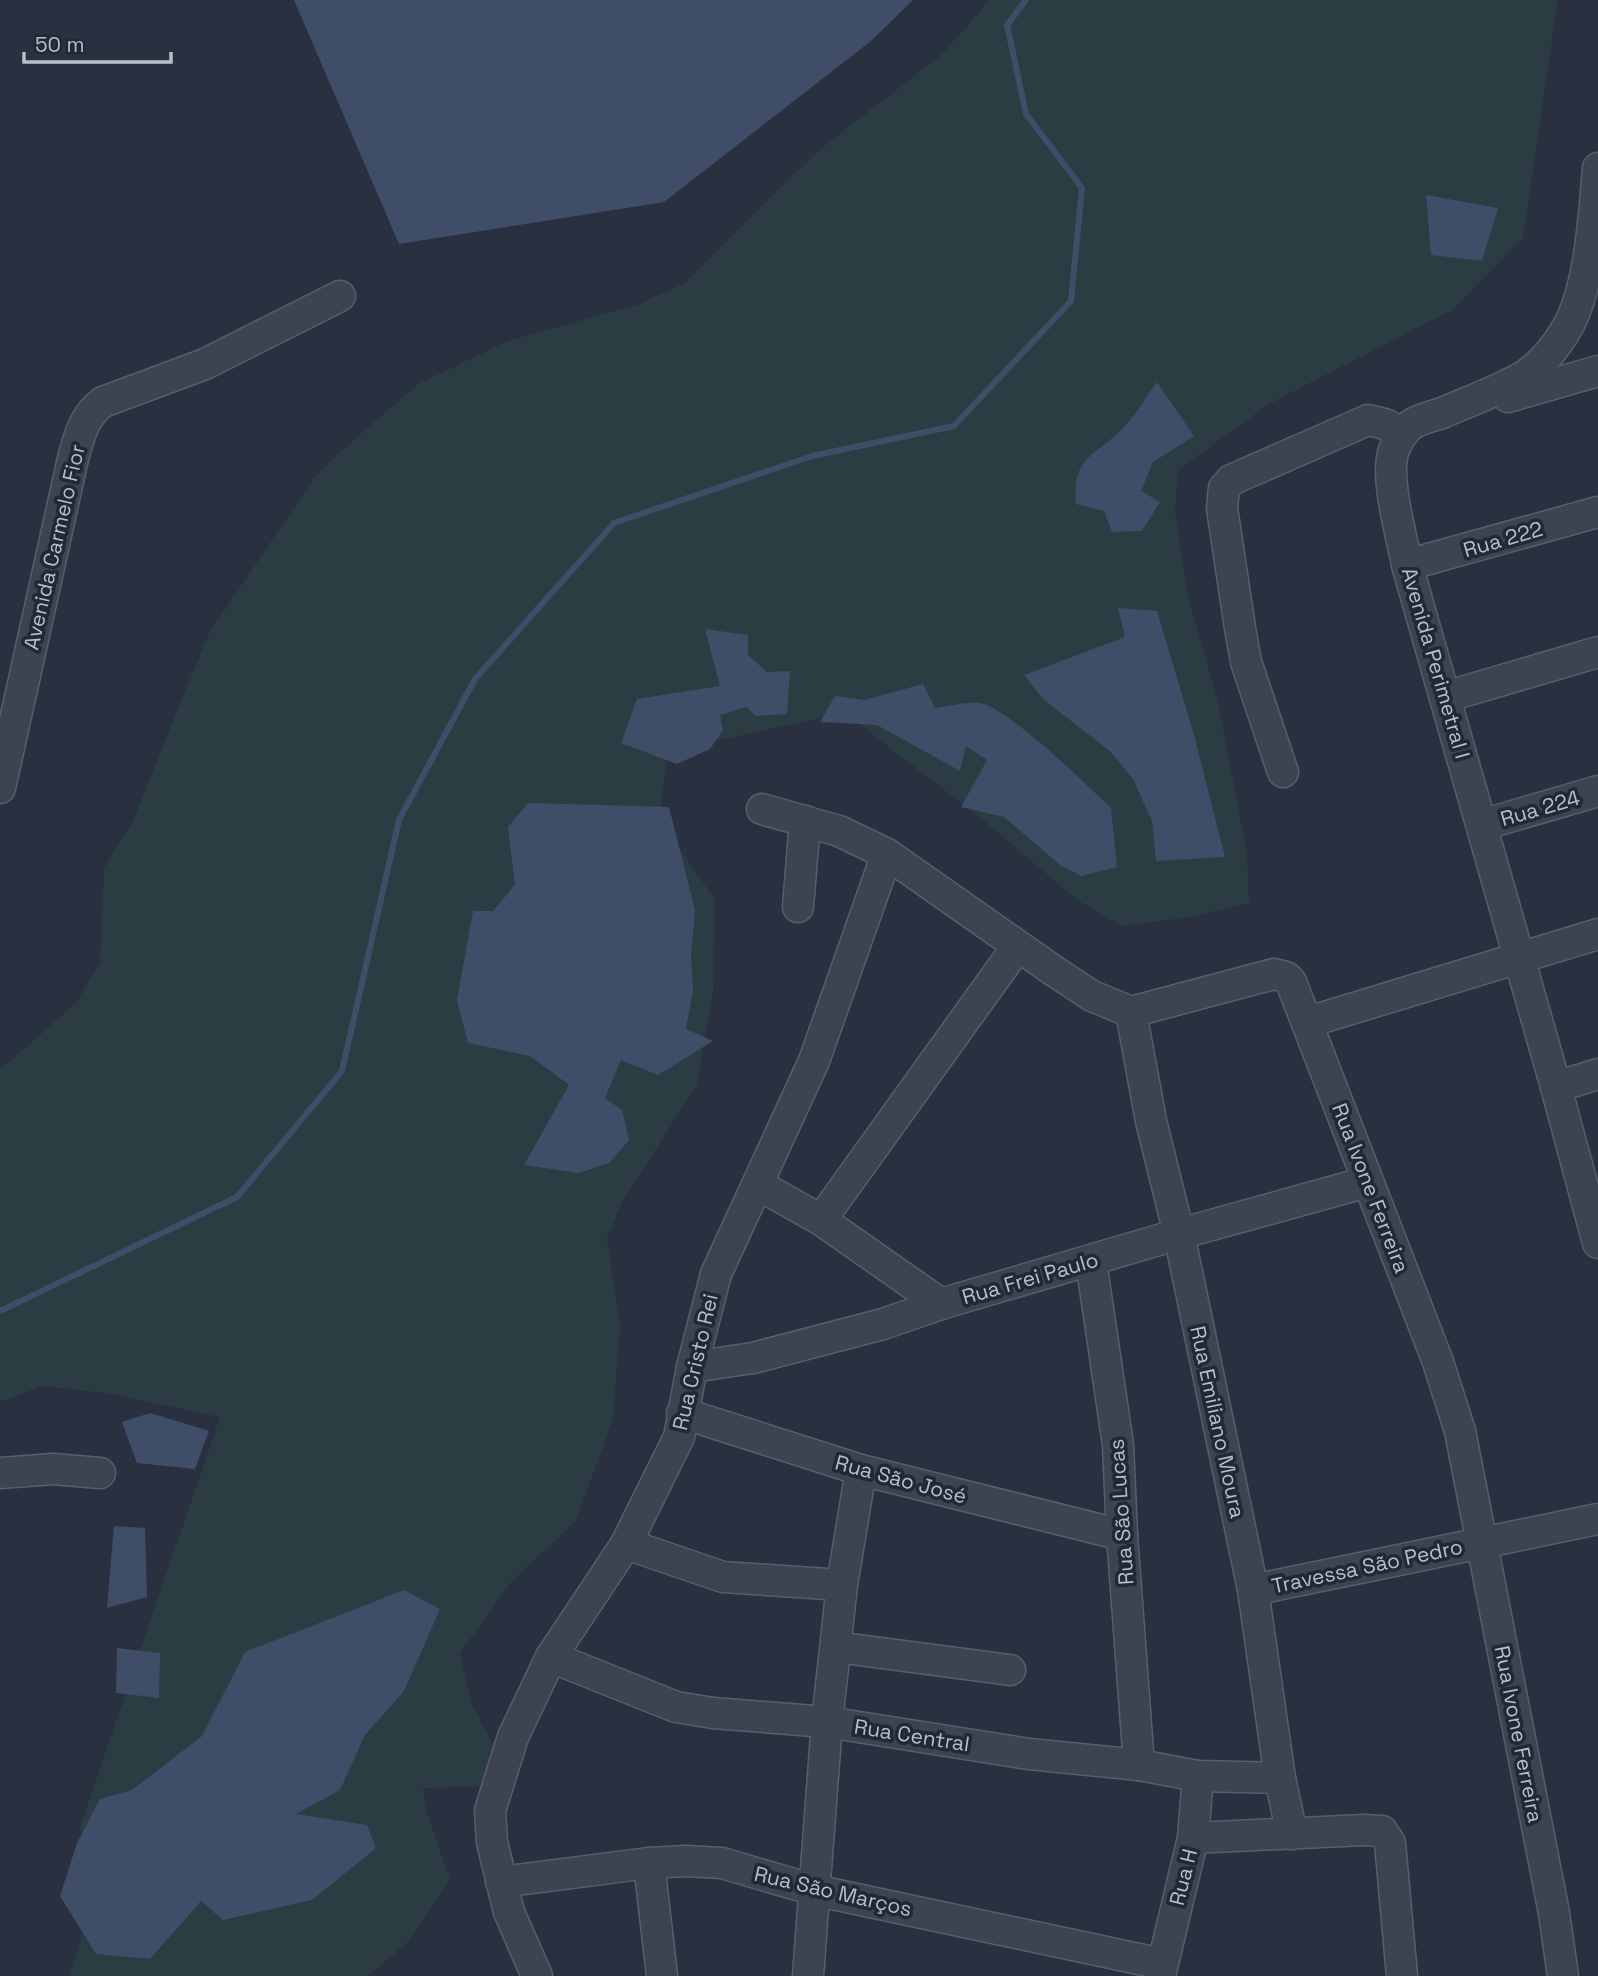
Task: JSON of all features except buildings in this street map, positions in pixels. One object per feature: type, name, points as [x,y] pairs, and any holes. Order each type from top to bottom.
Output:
[{"type":"street","points":[[1411,428],[1527,374],[1551,351],[1564,333],[1577,306],[1595,226],[1598,168]]},
{"type":"street","name":"Avenida Carmelo Fior","points":[[0,788],[72,463],[85,422],[94,408],[103,402],[205,364],[340,296]]},
{"type":"street","points":[[1577,306],[1578,337],[1587,354],[1598,361]]},
{"type":"street","points":[[1283,772],[1246,662],[1227,552],[1222,508],[1224,488],[1231,480],[1368,420],[1411,428],[1598,371]]},
{"type":"street","name":"Avenida Perimetral I","points":[[1411,428],[1394,449],[1391,473],[1407,565],[1596,1224]]},
{"type":"street","name":"Rua 222","points":[[1407,565],[1598,512]]},
{"type":"street","points":[[1445,697],[1598,652]]},
{"type":"street","name":"Rua 224","points":[[1482,825],[1598,791]]},
{"type":"street","points":[[762,809],[839,831],[887,854],[1091,996],[1131,1012]]},
{"type":"street","points":[[798,907],[805,821]]},
{"type":"street","name":"Rua Cristo Rei","points":[[537,1976],[509,1912],[492,1842],[490,1811],[513,1737],[551,1657],[626,1544],[679,1437],[692,1367],[716,1274],[814,1061],[887,854]]},
{"type":"street","points":[[1308,1022],[1598,934]]},
{"type":"street","points":[[821,1220],[1017,947]]},
{"type":"street","name":"Rua Ivone Ferreira","points":[[1131,1012],[1255,978],[1280,975],[1291,982],[1460,1431],[1552,1900],[1563,1976]]},
{"type":"street","name":"Rua Emiliano Moura","points":[[1131,1012],[1151,1121],[1179,1234],[1252,1590],[1280,1779],[1293,1835]]},
{"type":"street","points":[[1556,1087],[1598,1073]]},
{"type":"street","name":"Rua Frei Paulo","points":[[692,1367],[753,1358],[883,1324],[941,1304],[1179,1234],[1367,1182]]},
{"type":"street","points":[[759,1185],[821,1220],[941,1304]]},
{"type":"street","name":"Rua São Lucas","points":[[1091,1261],[1118,1445],[1139,1765]]},
{"type":"street","name":"Rua São José","points":[[682,1413],[861,1470],[1122,1535]]},
{"type":"street","points":[[0,1473],[53,1469],[100,1473]]},
{"type":"street","points":[[808,1976],[827,1722],[842,1585],[861,1470]]},
{"type":"street","name":"Travessa São Pedro","points":[[1252,1590],[1598,1519]]},
{"type":"street","points":[[626,1544],[723,1577],[842,1585]]},
{"type":"street","points":[[835,1647],[1010,1670]]},
{"type":"street","name":"Rua Central","points":[[551,1657],[676,1707],[713,1713],[827,1722],[1029,1754],[1139,1765],[1198,1776],[1280,1779]]},
{"type":"street","name":"Rua H","points":[[1161,1970],[1193,1838],[1198,1776]]},
{"type":"street","points":[[1193,1838],[1382,1831],[1390,1843],[1402,1976]]},
{"type":"street","points":[[649,1863],[662,1976]]},
{"type":"street","name":"Rua São Marços","points":[[501,1882],[649,1863],[722,1863],[814,1889],[1161,1970]]},
{"type":"shaded area","points":[[990,0],[1558,0],[1523,238],[1452,310],[1269,404],[1178,470],[1175,511],[1188,597],[1217,697],[1247,853],[1249,903],[1191,917],[1122,926],[1077,900],[993,828],[845,713],[668,751],[659,818],[715,900],[713,992],[697,1085],[622,1202],[607,1239],[620,1327],[613,1419],[576,1521],[512,1581],[460,1653],[471,1702],[498,1755],[484,1786],[423,1788],[426,1809],[450,1880],[409,1941],[368,1976],[70,1976],[97,1881],[80,1827],[220,1417],[111,1394],[43,1386],[0,1402],[0,1067],[76,1003],[100,963],[104,868],[132,823],[208,635],[313,479],[418,384],[508,341],[639,304],[685,283],[819,150],[939,57]]},
{"type":"water","points":[[294,0],[913,0],[871,41],[664,202],[399,244]]},
{"type":"water","points":[[1426,195],[1498,208],[1482,261],[1431,255]]},
{"type":"water","points":[[1157,382],[1194,436],[1153,462],[1141,491],[1160,502],[1142,531],[1112,532],[1104,511],[1076,504],[1078,475],[1088,458],[1129,421]]},
{"type":"water","points":[[1118,608],[1157,611],[1194,735],[1225,857],[1156,861],[1152,821],[1133,779],[1111,752],[1043,699],[1024,675],[1125,637]]},
{"type":"water","points":[[705,629],[748,635],[748,655],[767,672],[790,671],[787,714],[756,716],[746,707],[720,715],[723,730],[710,749],[677,764],[621,743],[637,699],[720,686]]},
{"type":"water","points":[[923,684],[935,708],[974,703],[991,707],[1026,731],[1085,783],[1111,808],[1117,867],[1081,876],[1060,865],[1004,817],[961,807],[987,760],[966,746],[960,771],[877,725],[820,722],[835,696],[864,700]]},
{"type":"water","points":[[528,803],[669,807],[695,910],[691,957],[693,991],[686,1029],[713,1041],[658,1075],[621,1060],[605,1098],[622,1110],[629,1140],[609,1163],[579,1173],[524,1165],[569,1085],[530,1056],[468,1043],[457,1000],[473,911],[493,911],[515,885],[508,827]]},
{"type":"water","points":[[150,1413],[209,1431],[195,1469],[137,1463],[122,1422]]},
{"type":"water","points":[[114,1526],[145,1528],[147,1597],[107,1608]]},
{"type":"water","points":[[404,1590],[440,1609],[404,1691],[365,1735],[340,1790],[296,1814],[367,1825],[376,1848],[312,1900],[223,1920],[201,1901],[150,1959],[96,1954],[60,1896],[77,1843],[100,1799],[132,1790],[202,1736],[245,1652]]},
{"type":"water","points":[[117,1648],[160,1653],[159,1698],[116,1693]]},
{"type":"waterway","points":[[0,1311],[237,1197],[342,1071],[399,820],[475,679],[614,523],[812,456],[954,426],[1071,301],[1082,188],[1026,114],[1007,25],[1026,0]]}]
